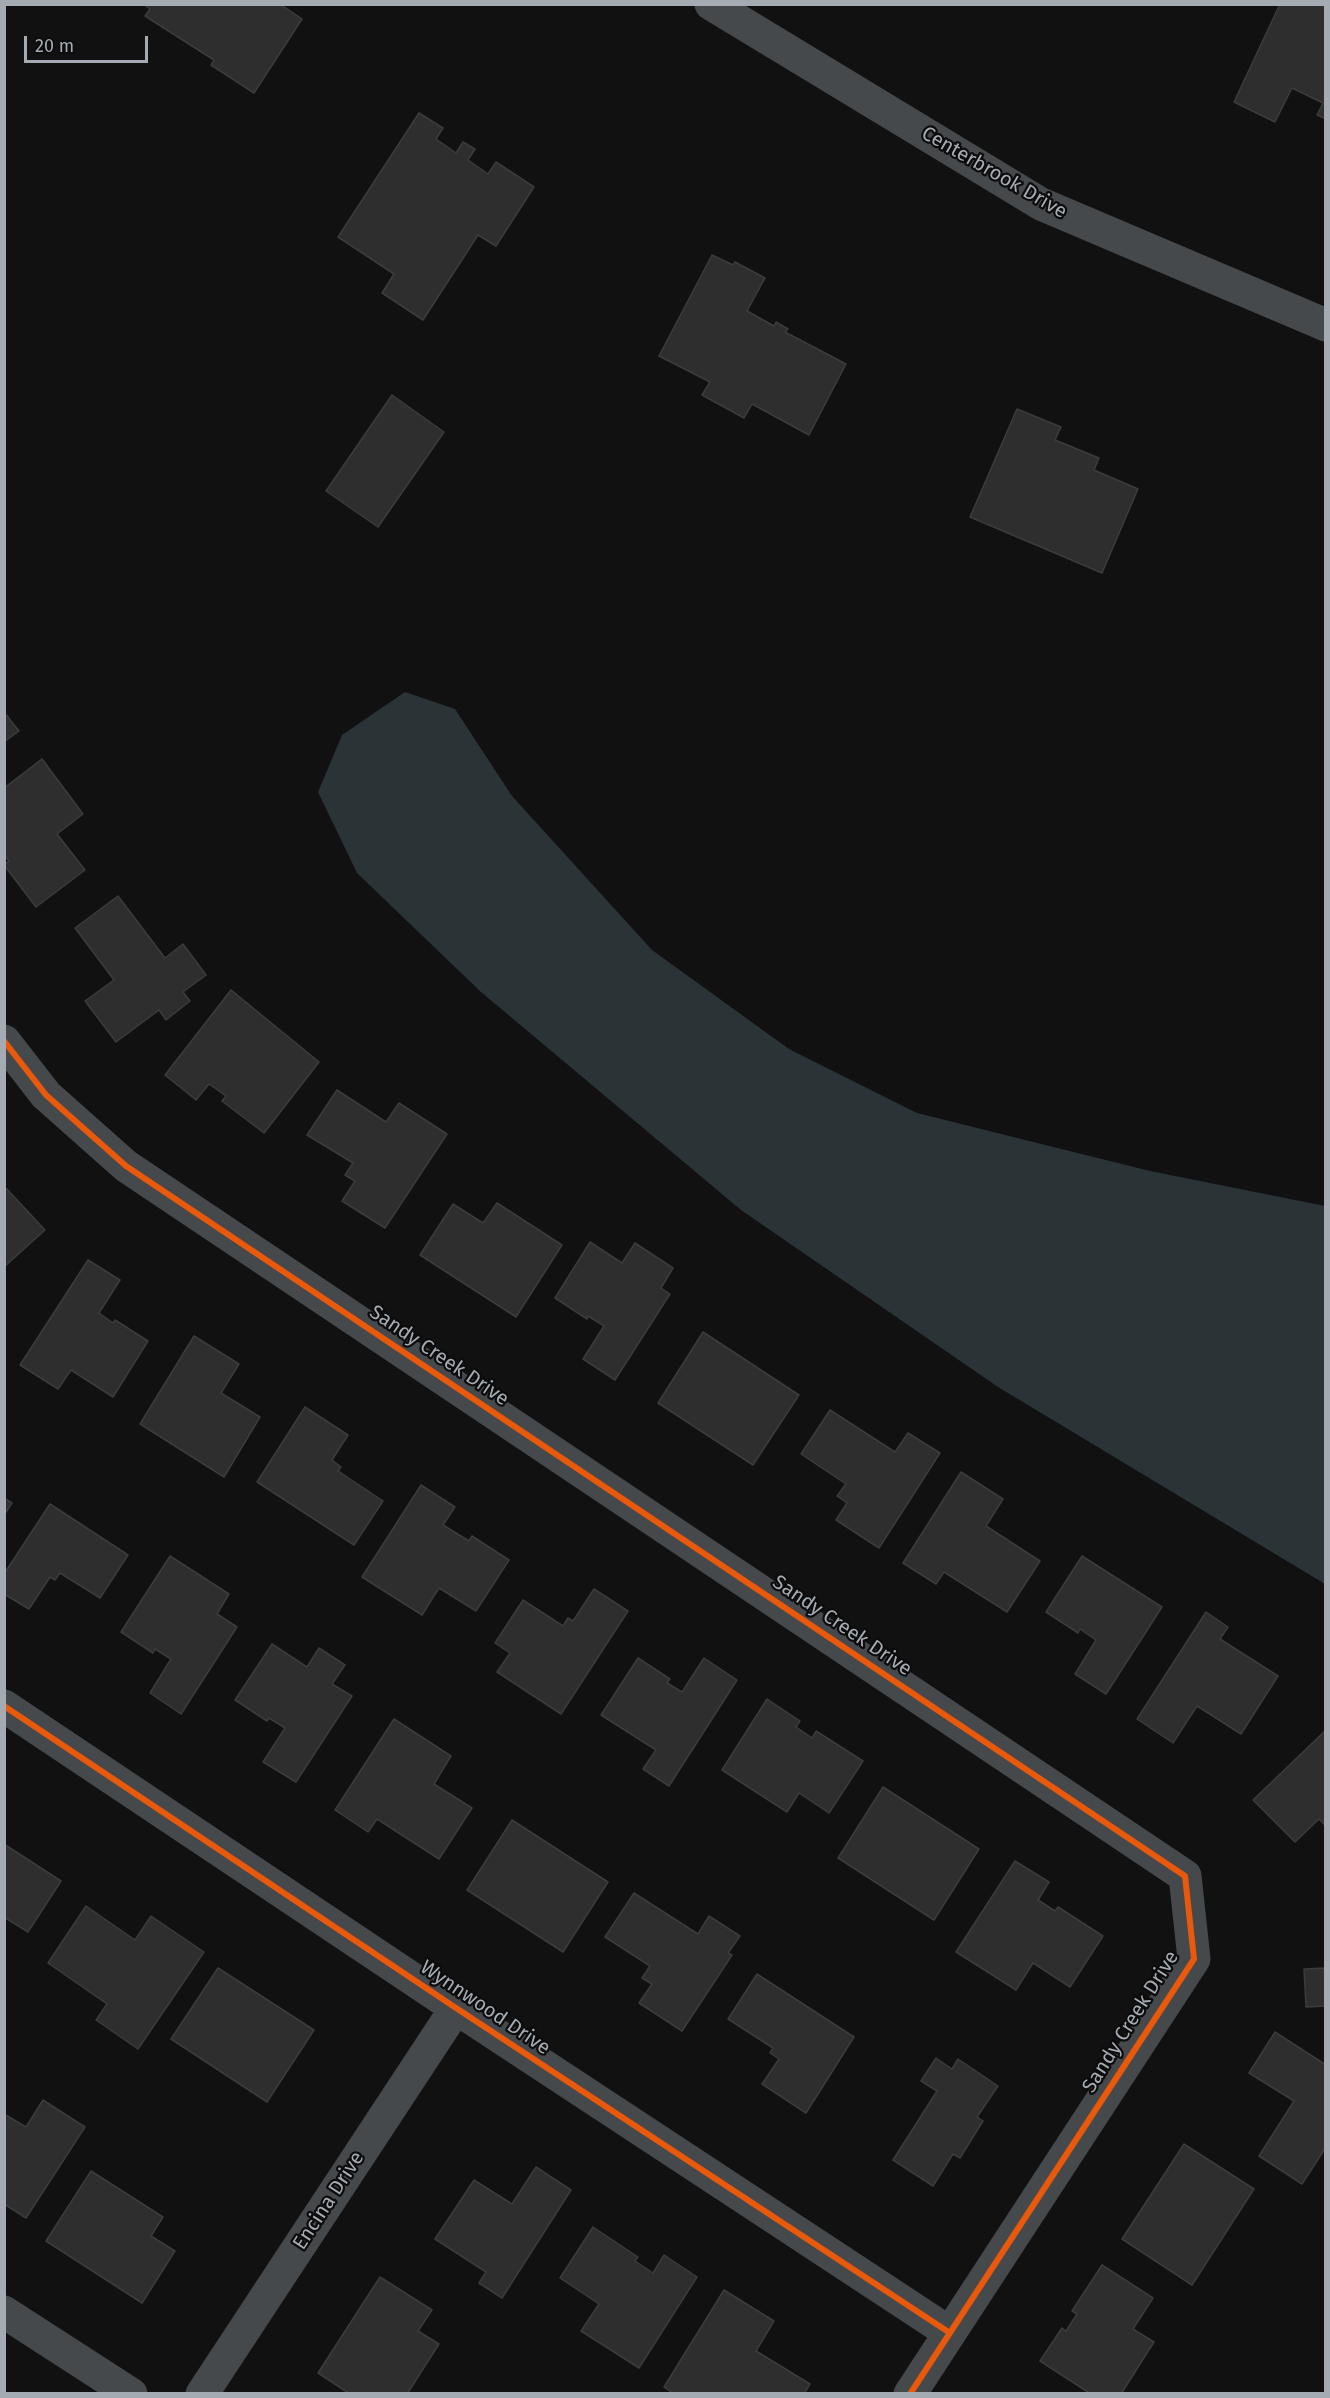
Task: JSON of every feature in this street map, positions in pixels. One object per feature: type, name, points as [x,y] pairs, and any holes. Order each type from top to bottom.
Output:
[{"type":"street","name":"Centerbrook Drive","points":[[711,4],[1041,204],[1326,325]]},
{"type":"street","name":"Sandy Creek Drive","points":[[4,1041],[46,1095],[126,1166],[1185,1876],[1194,1959],[910,2394]]},
{"type":"street","name":"Wynnwood Drive","points":[[4,1706],[950,2334]]},
{"type":"street","name":"Encina Drive","points":[[202,2394],[456,2008]]},
{"type":"street","points":[[4,2312],[131,2394]]},
{"type":"shaded area","points":[[405,692],[455,709],[512,796],[652,950],[789,1049],[917,1113],[1150,1171],[1325,1206],[1325,1584],[998,1387],[741,1210],[481,992],[357,873],[318,792],[342,735]]},
{"type":"building","points":[[143,4],[280,4],[302,19],[254,93],[211,65],[214,60],[145,16],[150,9]]},
{"type":"building","points":[[1280,4],[1326,4],[1326,119],[1317,115],[1323,103],[1292,88],[1275,122],[1234,102]]},
{"type":"building","points":[[419,113],[443,128],[436,139],[456,153],[463,142],[475,149],[468,160],[488,174],[496,162],[534,187],[496,246],[478,235],[423,320],[382,293],[394,274],[338,237]]},
{"type":"building","points":[[712,255],[733,265],[735,262],[765,278],[747,311],[774,326],[776,322],[788,329],[785,332],[846,364],[809,435],[752,404],[744,418],[702,395],[710,382],[659,356]]},
{"type":"building","points":[[392,395],[444,432],[378,527],[326,491]]},
{"type":"building","points":[[1017,409],[1061,427],[1055,440],[1099,458],[1094,470],[1138,489],[1102,573],[970,517]]},
{"type":"building","points":[[4,712],[19,731],[4,742]]},
{"type":"building","points":[[42,759],[83,814],[57,834],[85,870],[36,907],[4,865],[9,861],[4,855],[4,788]]},
{"type":"building","points":[[118,896],[165,958],[183,944],[206,975],[183,992],[190,1001],[166,1020],[159,1010],[116,1042],[85,1001],[114,980],[75,928]]},
{"type":"building","points":[[231,990],[319,1062],[264,1133],[222,1101],[226,1096],[209,1084],[196,1100],[165,1075]]},
{"type":"building","points":[[337,1090],[386,1122],[399,1103],[447,1134],[385,1228],[342,1201],[355,1181],[345,1175],[353,1163],[307,1135]]},
{"type":"building","points":[[4,1186],[45,1230],[4,1267]]},
{"type":"building","points":[[497,1203],[562,1245],[516,1317],[420,1255],[453,1204],[483,1223]]},
{"type":"building","points":[[590,1242],[622,1263],[635,1243],[673,1268],[661,1288],[670,1294],[615,1380],[583,1359],[604,1326],[588,1316],[587,1319],[555,1298]]},
{"type":"building","points":[[88,1260],[120,1280],[99,1313],[113,1323],[115,1320],[148,1341],[113,1397],[71,1370],[58,1389],[20,1365]]},
{"type":"building","points":[[703,1332],[799,1395],[753,1465],[658,1403]]},
{"type":"building","points":[[194,1336],[239,1364],[221,1393],[260,1417],[224,1477],[140,1424]]},
{"type":"building","points":[[305,1407],[348,1435],[332,1460],[341,1467],[338,1471],[383,1501],[354,1545],[257,1482]]},
{"type":"building","points":[[830,1410],[895,1452],[908,1433],[940,1453],[879,1548],[836,1520],[847,1503],[837,1496],[846,1484],[801,1454]]},
{"type":"building","points":[[961,1472],[1003,1499],[986,1526],[1040,1561],[1007,1612],[944,1572],[936,1584],[903,1563]]},
{"type":"building","points":[[421,1485],[455,1507],[443,1525],[469,1541],[472,1536],[509,1560],[476,1611],[439,1588],[422,1615],[362,1577]]},
{"type":"building","points":[[4,1498],[12,1503],[4,1515]]},
{"type":"building","points":[[50,1504],[128,1555],[100,1598],[60,1573],[55,1580],[50,1577],[29,1609],[4,1594],[4,1574]]},
{"type":"building","points":[[170,1556],[229,1594],[217,1614],[237,1627],[181,1714],[150,1693],[171,1659],[155,1649],[153,1653],[121,1632]]},
{"type":"building","points":[[1082,1556],[1162,1607],[1106,1694],[1075,1674],[1096,1640],[1080,1629],[1078,1633],[1046,1612]]},
{"type":"building","points":[[594,1589],[628,1611],[561,1714],[497,1672],[510,1653],[495,1643],[523,1600],[563,1626],[568,1618],[573,1621]]},
{"type":"building","points":[[1206,1612],[1228,1627],[1220,1639],[1278,1676],[1241,1734],[1197,1706],[1173,1743],[1137,1719]]},
{"type":"building","points":[[272,1644],[307,1667],[319,1648],[345,1665],[332,1684],[352,1696],[296,1782],[263,1762],[285,1728],[269,1718],[267,1721],[235,1700]]},
{"type":"building","points":[[638,1658],[670,1679],[667,1683],[682,1692],[704,1658],[737,1680],[669,1786],[643,1769],[656,1750],[601,1715]]},
{"type":"building","points":[[767,1699],[800,1721],[796,1727],[812,1738],[816,1731],[863,1761],[829,1813],[799,1793],[787,1812],[722,1770]]},
{"type":"building","points":[[394,1719],[451,1756],[434,1784],[472,1808],[439,1859],[377,1819],[368,1832],[335,1810]]},
{"type":"building","points":[[1326,1730],[1326,1826],[1319,1819],[1295,1842],[1253,1800]]},
{"type":"building","points":[[883,1787],[979,1849],[934,1920],[838,1858]]},
{"type":"building","points":[[512,1820],[608,1882],[563,1952],[467,1890]]},
{"type":"building","points":[[4,1844],[61,1881],[28,1932],[4,1917]]},
{"type":"building","points":[[1015,1861],[1049,1882],[1038,1900],[1055,1911],[1058,1907],[1103,1936],[1070,1987],[1033,1963],[1016,1990],[956,1952]]},
{"type":"building","points":[[634,1893],[698,1934],[709,1916],[740,1936],[728,1953],[732,1955],[682,2031],[639,2003],[652,1984],[642,1978],[650,1966],[605,1937]]},
{"type":"building","points":[[86,1906],[135,1940],[151,1916],[204,1952],[138,2049],[96,2020],[107,2004],[48,1963]]},
{"type":"building","points":[[218,1968],[314,2030],[267,2102],[171,2039]]},
{"type":"building","points":[[1326,1968],[1326,2006],[1306,2007],[1304,1969]]},
{"type":"building","points":[[757,1974],[854,2037],[806,2113],[762,2084],[779,2059],[770,2053],[773,2048],[728,2019]]},
{"type":"building","points":[[1275,2032],[1326,2065],[1326,2147],[1302,2184],[1259,2156],[1294,2101],[1249,2073]]},
{"type":"building","points":[[936,2058],[952,2069],[958,2059],[998,2086],[977,2117],[983,2121],[960,2158],[953,2154],[933,2186],[893,2160],[937,2091],[921,2081]]},
{"type":"building","points":[[43,2100],[85,2127],[26,2218],[4,2204],[4,2114],[26,2127]]},
{"type":"building","points":[[1184,2144],[1254,2189],[1192,2285],[1122,2239]]},
{"type":"building","points":[[536,2167],[571,2190],[502,2298],[479,2283],[486,2272],[435,2239],[474,2180],[512,2204]]},
{"type":"building","points":[[91,2171],[163,2217],[151,2236],[175,2251],[142,2303],[46,2241]]},
{"type":"building","points":[[593,2227],[638,2257],[635,2261],[653,2273],[664,2255],[697,2277],[639,2368],[581,2331],[599,2304],[560,2278]]},
{"type":"building","points":[[1102,2265],[1153,2298],[1133,2329],[1154,2342],[1121,2394],[1091,2394],[1040,2361],[1062,2328],[1066,2331],[1077,2314],[1072,2311]]},
{"type":"building","points":[[380,2277],[432,2310],[418,2331],[439,2344],[407,2394],[350,2394],[318,2373]]},
{"type":"building","points":[[724,2290],[774,2321],[756,2351],[810,2384],[804,2394],[674,2394],[664,2387]]},
{"type":"cycle path","points":[[4,1041],[46,1095],[126,1166],[1185,1876],[1194,1959],[910,2394]]},
{"type":"cycle path","points":[[4,1706],[456,2008],[950,2333]]}]
